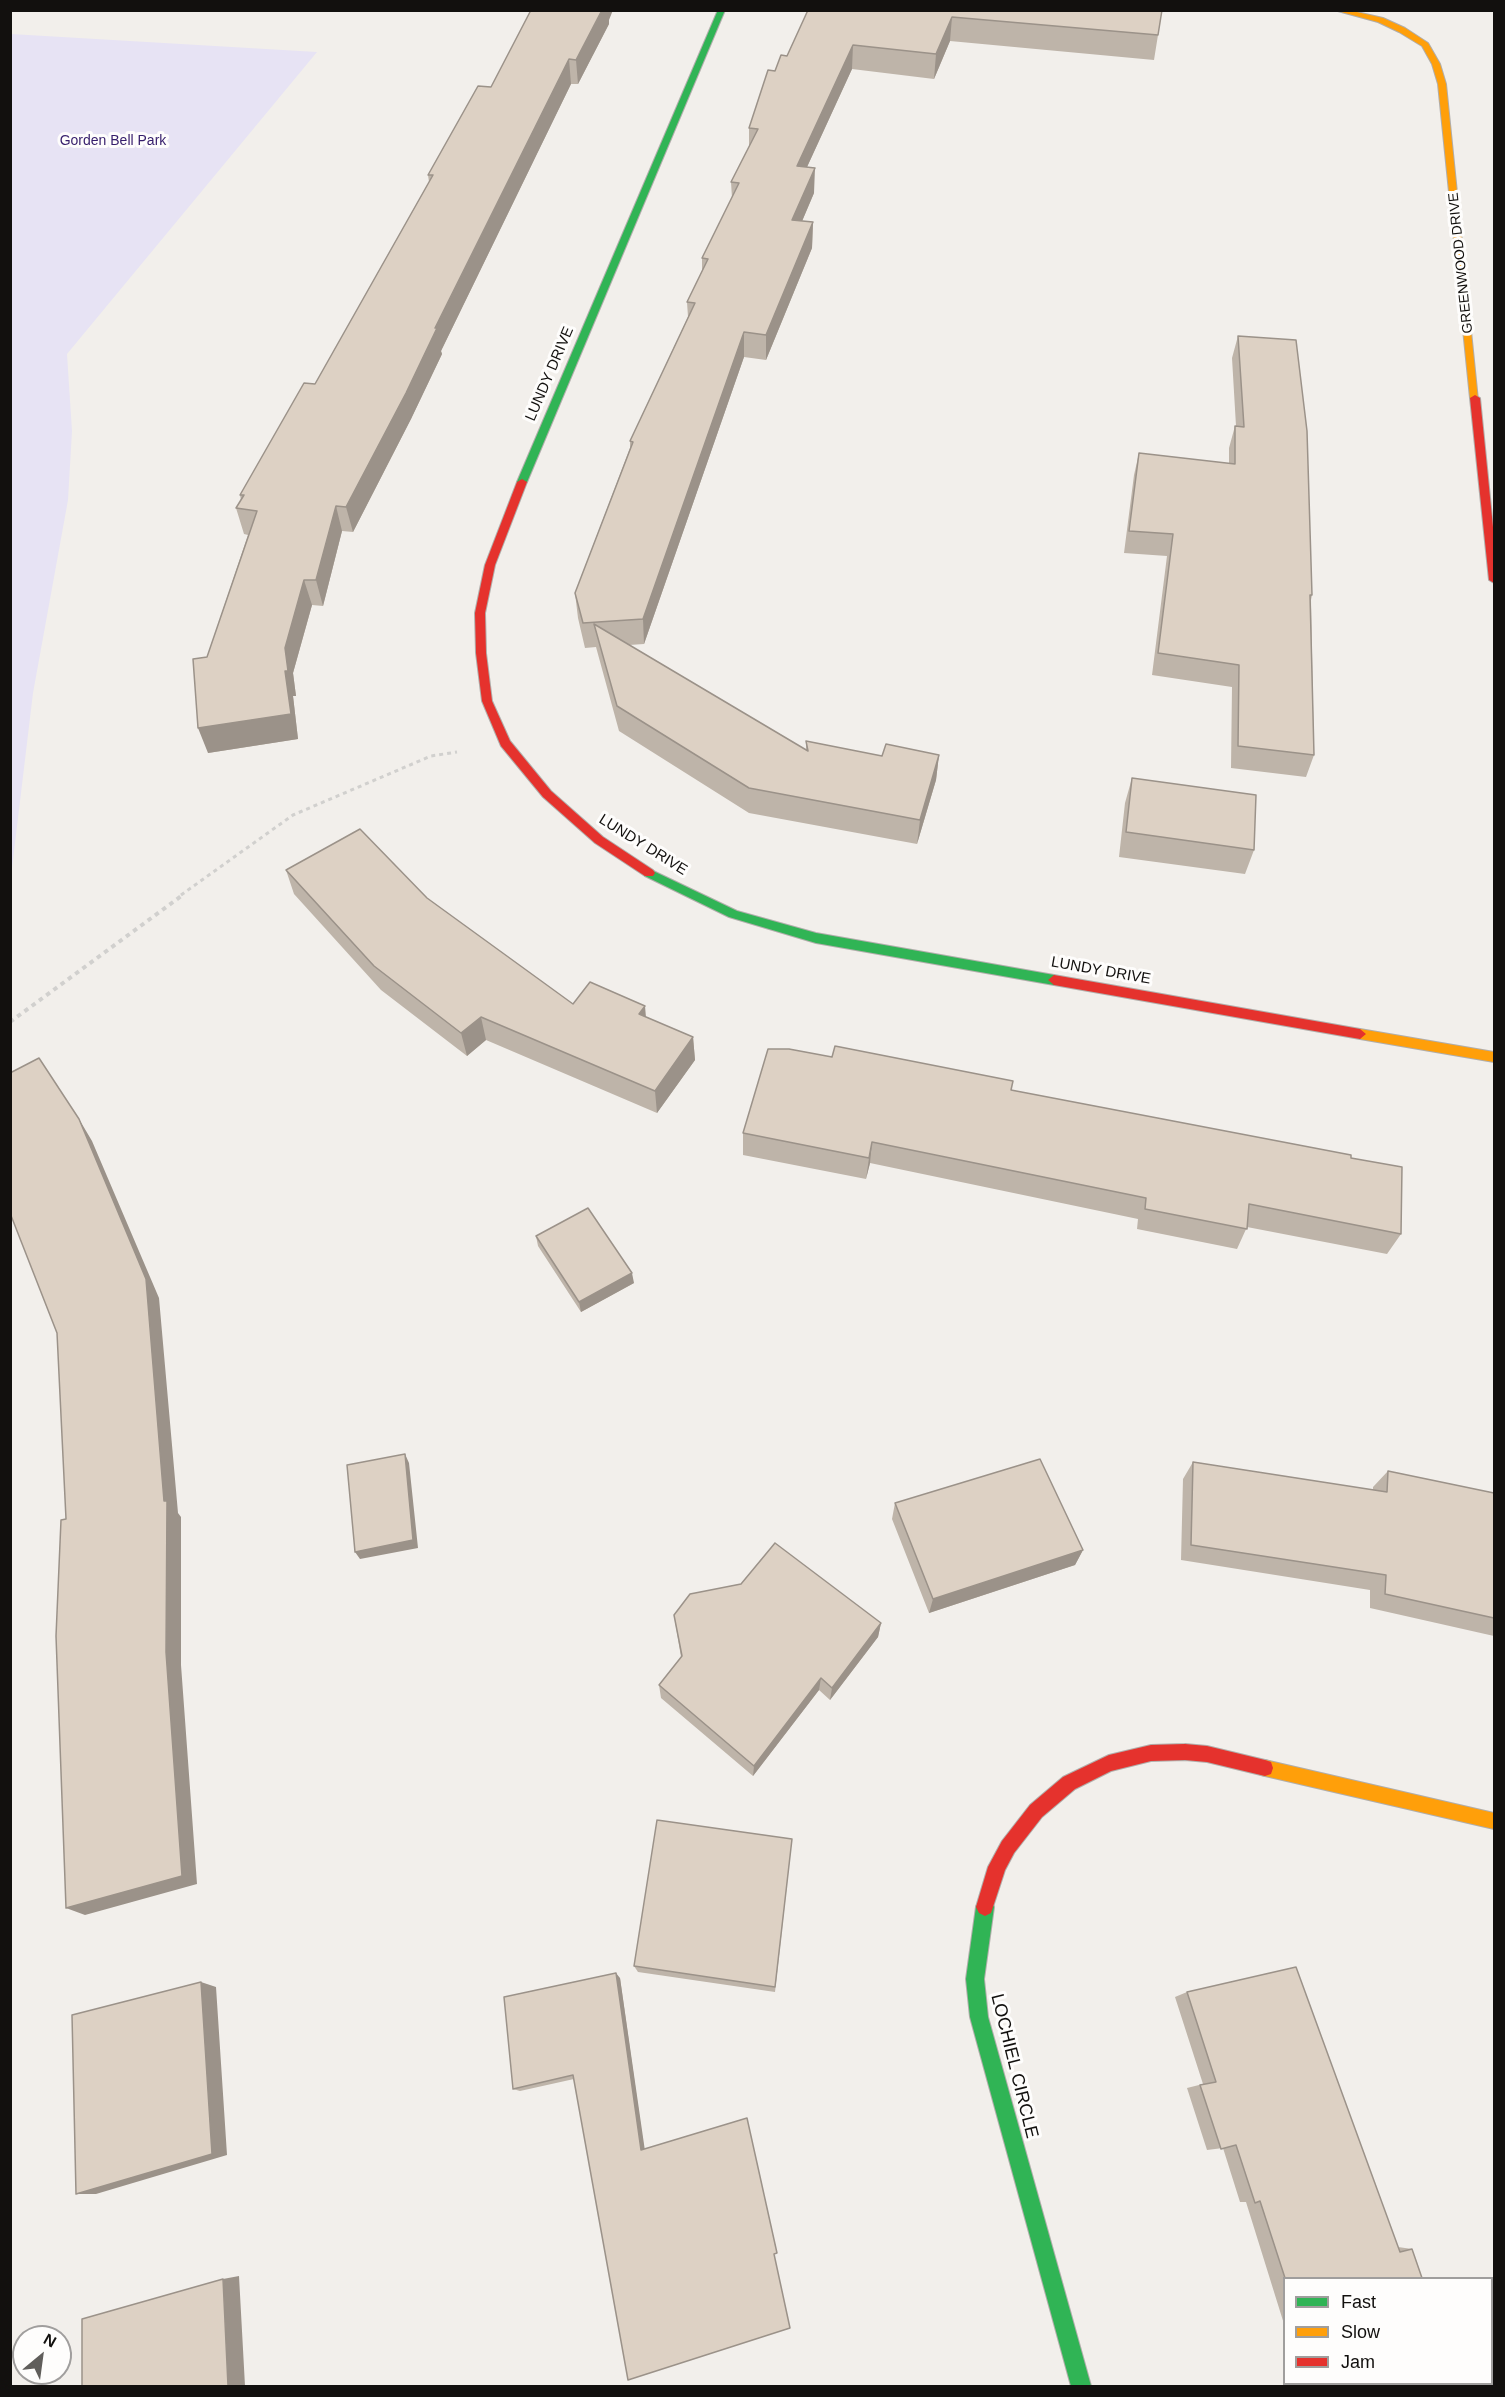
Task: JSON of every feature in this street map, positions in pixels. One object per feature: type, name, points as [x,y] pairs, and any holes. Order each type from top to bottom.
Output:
[{"type":"street","name":"LUNDY DRIVE","points":[[722,10],[503,526],[490,565],[480,613],[481,652],[487,701],[505,743],[547,794],[599,840],[662,880],[733,914],[816,938],[1494,1057]]},
{"type":"street","name":"GREENWOOD DRIVE","points":[[1337,10],[1380,20],[1402,30],[1425,45],[1436,64],[1442,84],[1494,580]]},
{"type":"street","name":"LOCHIEL CIRCLE","points":[[1081,2386],[979,2017],[975,1979],[977,1952],[986,1902],[997,1867],[1008,1847],[1035,1811],[1069,1783],[1108,1763],[1151,1753],[1207,1754],[1494,1821]]},
{"type":"path","points":[[10,1022],[293,815],[431,756],[505,743]]},
{"type":"green space","name":"Gorden Bell Park","points":[[11,34],[317,52],[67,354],[72,431],[68,500],[33,693],[12,868],[11,868]]},
{"type":"building","points":[[531,10],[602,10],[576,60],[569,59],[435,328],[437,328],[406,393],[346,507],[336,506],[316,580],[304,580],[285,648],[288,671],[285,671],[291,714],[198,728],[193,659],[207,657],[257,511],[236,508],[244,495],[240,495],[304,383],[315,384],[433,175],[428,175],[478,86],[491,87]]},
{"type":"building","points":[[808,10],[1162,10],[1158,35],[952,17],[936,54],[853,45],[797,166],[815,168],[792,220],[813,222],[766,335],[744,332],[643,619],[583,623],[575,593],[633,442],[630,441],[695,303],[687,302],[708,259],[702,258],[739,183],[731,182],[758,129],[749,128],[768,70],[775,71],[781,55],[787,56]]},
{"type":"building","points":[[1238,336],[1296,340],[1307,431],[1314,755],[1238,746],[1239,665],[1158,653],[1173,534],[1129,531],[1139,453],[1235,464],[1235,426],[1244,427]]},
{"type":"building","points":[[594,624],[808,751],[806,741],[882,756],[886,744],[939,755],[920,820],[749,788],[617,706]]},
{"type":"building","points":[[1132,778],[1256,795],[1254,850],[1126,832]]},
{"type":"building","points":[[360,829],[427,898],[573,1004],[590,982],[645,1006],[639,1014],[693,1037],[655,1091],[481,1017],[461,1033],[374,966],[286,870]]},
{"type":"building","points":[[835,1046],[1013,1081],[1011,1090],[1351,1155],[1351,1158],[1402,1167],[1401,1234],[1249,1204],[1247,1229],[1145,1209],[1146,1198],[872,1142],[869,1158],[743,1133],[768,1049],[789,1049],[832,1057]]},
{"type":"building","points":[[39,1058],[79,1119],[146,1279],[164,1501],[167,1501],[166,1652],[182,1876],[66,1908],[56,1636],[61,1520],[66,1519],[57,1333],[10,1213],[10,1073]]},
{"type":"building","points":[[588,1208],[632,1273],[579,1302],[536,1236]]},
{"type":"building","points":[[405,1454],[413,1540],[355,1552],[347,1465]]},
{"type":"building","points":[[1040,1459],[1083,1550],[933,1599],[895,1503]]},
{"type":"building","points":[[1193,1462],[1387,1492],[1388,1471],[1494,1493],[1494,1618],[1385,1594],[1386,1575],[1191,1545]]},
{"type":"building","points":[[775,1543],[881,1623],[832,1688],[821,1678],[754,1766],[659,1685],[682,1656],[674,1615],[690,1594],[741,1584]]},
{"type":"building","points":[[657,1820],[792,1839],[775,1987],[634,1966]]},
{"type":"building","points":[[1296,1967],[1400,2252],[1412,2249],[1422,2277],[1285,2277],[1260,2201],[1255,2203],[1236,2145],[1221,2149],[1200,2085],[1216,2082],[1187,1992]]},
{"type":"building","points":[[616,1973],[641,2150],[747,2118],[777,2253],[774,2254],[790,2328],[628,2380],[573,2075],[513,2089],[504,1997]]},
{"type":"building","points":[[201,1982],[212,2154],[76,2194],[72,2015]]},
{"type":"building","points":[[223,2279],[228,2386],[82,2386],[82,2319]]},
{"type":"building","points":[[1320,2385],[1462,2386],[1320,2386]]},
{"type":"traffic: fast","points":[[522,482],[722,10]]},
{"type":"traffic: fast","points":[[649,873],[733,914],[816,938],[1054,980]]},
{"type":"traffic: fast","points":[[985,1907],[975,1979],[979,2017],[1081,2386]]},
{"type":"traffic: slow","points":[[1337,10],[1380,20],[1402,30],[1425,45],[1436,64],[1442,84],[1475,398]]},
{"type":"traffic: slow","points":[[1360,1034],[1494,1057]]},
{"type":"traffic: slow","points":[[1265,1768],[1494,1821]]},
{"type":"traffic: jam","points":[[1475,398],[1494,580]]},
{"type":"traffic: jam","points":[[522,482],[490,565],[480,613],[481,653],[487,701],[505,743],[547,794],[599,840],[649,873]]},
{"type":"traffic: jam","points":[[1054,980],[1360,1034]]},
{"type":"traffic: jam","points":[[985,1907],[997,1867],[1008,1847],[1036,1811],[1069,1783],[1109,1763],[1151,1753],[1185,1752],[1207,1754],[1265,1768]]}]
